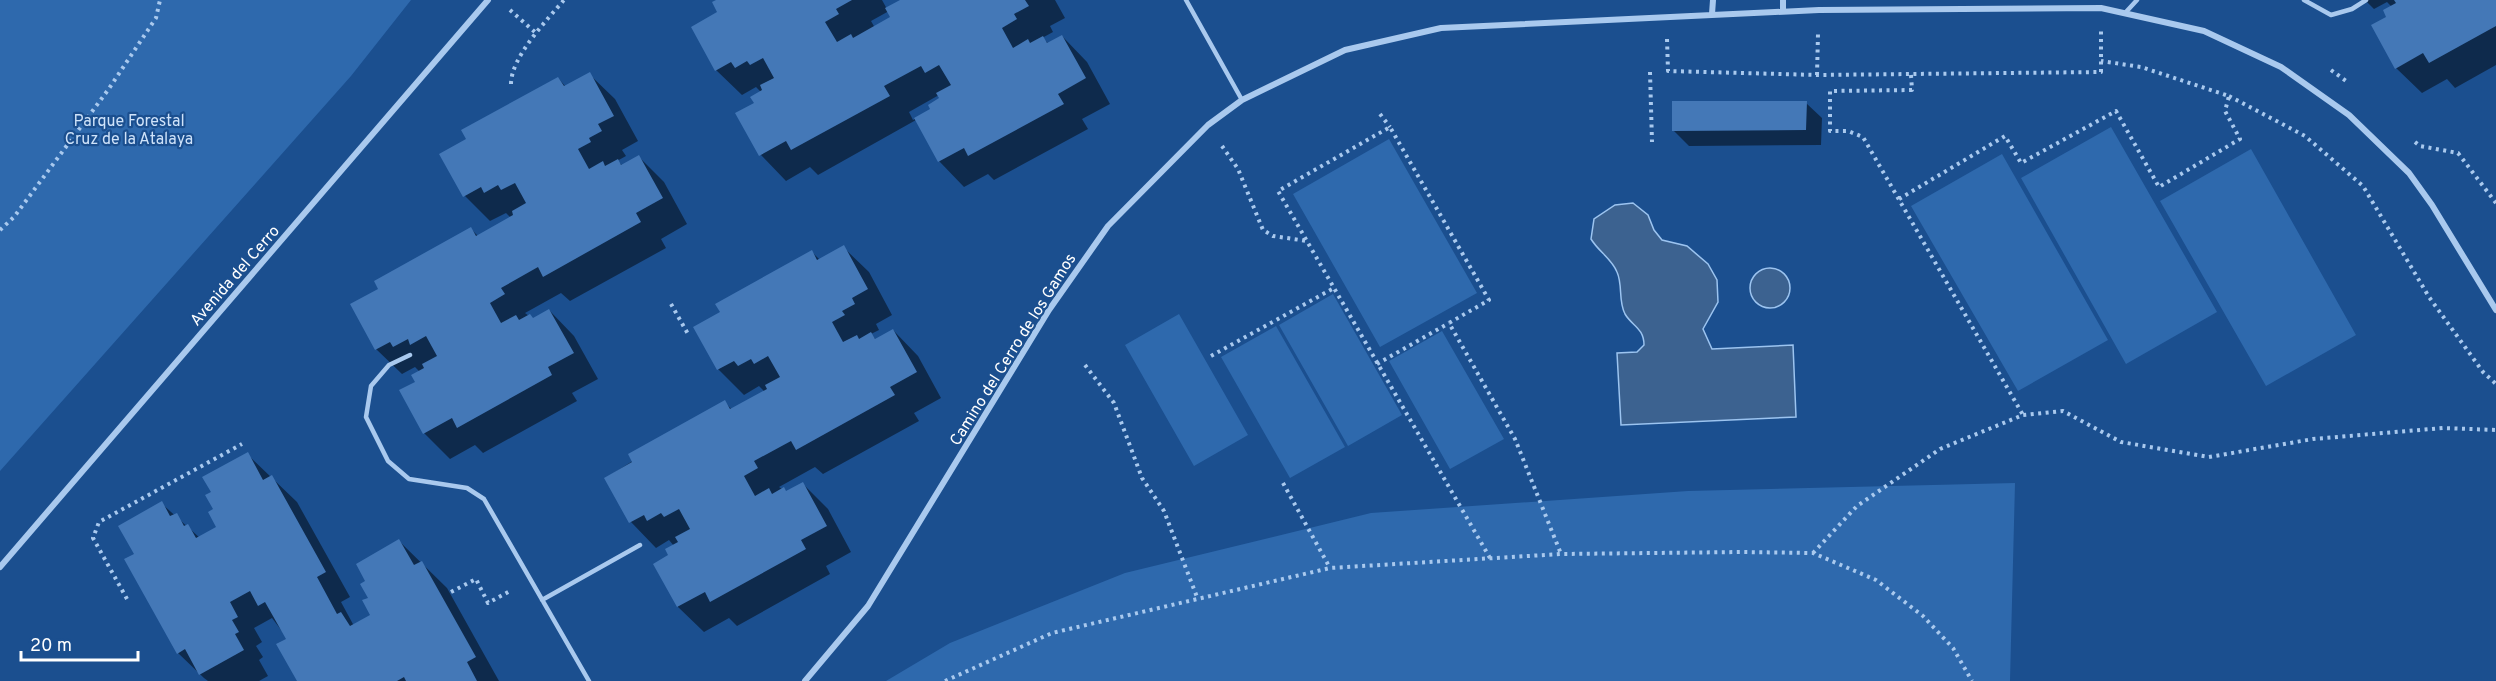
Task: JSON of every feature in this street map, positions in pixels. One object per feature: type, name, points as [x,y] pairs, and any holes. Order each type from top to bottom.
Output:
[{"type":"street","name":"Avenida del Cerro","points":[[0,567],[488,0]]},
{"type":"street","points":[[1712,14],[1713,0]]},
{"type":"street","points":[[1783,0],[1783,11]]},
{"type":"street","name":"Camino del Cerro de los Gamos","points":[[805,681],[868,606],[1049,310],[1108,226],[1208,125],[1242,100],[1346,50],[1441,28],[1783,11],[2101,8],[2204,30],[2281,67],[2349,115],[2409,173],[2496,310]]},
{"type":"lane","points":[[1186,0],[1242,100]]},
{"type":"lane","points":[[2126,12],[2137,0]]},
{"type":"lane","points":[[2304,0],[2331,15],[2352,9],[2366,0]]},
{"type":"lane","points":[[410,355],[389,365],[371,386],[366,417],[388,461],[409,478],[467,488],[484,499],[589,681]]},
{"type":"lane","points":[[542,600],[640,545]]},
{"type":"path","points":[[0,230],[14,217],[108,90],[156,18],[160,0]]},
{"type":"path","points":[[511,84],[511,74],[536,33],[564,0]]},
{"type":"path","points":[[503,4],[536,33]]},
{"type":"path","points":[[1665,17],[1668,71],[1817,75],[2101,72],[2101,8]]},
{"type":"path","points":[[1817,75],[1819,10]]},
{"type":"path","points":[[2101,61],[2140,67],[2229,96],[2304,136],[2363,186],[2429,297],[2483,372],[2496,384]]},
{"type":"path","points":[[1650,72],[1652,142]]},
{"type":"path","points":[[1911,75],[1912,90],[1830,91],[1830,131],[1848,130],[1863,137],[2023,415]]},
{"type":"path","points":[[1899,199],[2005,136],[2021,163],[2116,111],[2159,187],[2240,139],[2225,111],[2229,96]]},
{"type":"path","points":[[1377,364],[1489,300],[1390,127],[1380,114]]},
{"type":"path","points":[[1208,125],[1238,169],[1263,230],[1273,236],[1307,241]]},
{"type":"path","points":[[1390,127],[1278,191],[1490,558]]},
{"type":"path","points":[[1211,356],[1334,288]]},
{"type":"path","points":[[671,304],[688,333]]},
{"type":"path","points":[[1449,323],[1515,439],[1561,554]]},
{"type":"path","points":[[1085,365],[1114,403],[1142,478],[1164,511],[1197,597]]},
{"type":"path","points":[[1813,553],[1857,506],[1940,449],[2023,415],[2063,411],[2121,442],[2209,457],[2313,439],[2443,428],[2496,430]]},
{"type":"path","points":[[127,599],[93,538],[99,522],[242,444]]},
{"type":"path","points":[[1282,483],[1330,568]]},
{"type":"path","points":[[945,681],[1052,633],[1197,597],[1330,568],[1561,554],[1813,553],[1876,580],[1923,616],[1953,648],[1972,681]]},
{"type":"path","points":[[451,592],[476,579],[488,603],[531,580]]},
{"type":"green space","name":"Parque Forestal Cruz de la Atalaya","points":[[0,0],[411,0],[351,76],[0,471]]},
{"type":"green space","points":[[2111,127],[2217,312],[2126,364],[2021,178]]},
{"type":"green space","points":[[1389,139],[1477,293],[1380,347],[1293,194]]},
{"type":"green space","points":[[2251,149],[2356,335],[2266,386],[2160,201]]},
{"type":"green space","points":[[2002,154],[2108,340],[2018,391],[1911,206]]},
{"type":"green space","points":[[1333,294],[1402,415],[1348,446],[1279,325]]},
{"type":"green space","points":[[1179,314],[1248,435],[1194,466],[1125,345]]},
{"type":"green space","points":[[1276,326],[1345,447],[1290,478],[1221,357]]},
{"type":"green space","points":[[1442,331],[1504,439],[1450,469],[1389,361]]},
{"type":"green space","points":[[2015,483],[2010,681],[886,681],[950,643],[1125,573],[1371,513],[1688,491]]},
{"type":"shaded area","points":[[1633,203],[1648,215],[1654,230],[1662,240],[1687,246],[1708,264],[1717,280],[1718,302],[1703,329],[1712,349],[1793,345],[1796,417],[1621,425],[1617,353],[1637,352],[1644,345],[1640,331],[1623,309],[1620,282],[1615,267],[1591,239],[1594,219],[1615,205]]},
{"type":"shaded area","points":[[1770,268],[1784,274],[1790,288],[1784,302],[1770,308],[1756,302],[1750,288],[1756,274]]},
{"type":"building","points":[[716,0],[852,0],[836,9],[839,14],[825,22],[837,42],[851,34],[853,38],[890,17],[885,8],[900,0],[1025,0],[1029,6],[1014,14],[1017,19],[1002,28],[1013,48],[1028,39],[1030,43],[1043,36],[1047,43],[1062,35],[1086,78],[1058,94],[1064,104],[968,156],[964,148],[938,162],[914,118],[930,109],[928,105],[939,98],[936,93],[951,85],[939,65],[925,73],[921,66],[884,86],[890,96],[791,150],[786,141],[759,156],[735,113],[754,103],[750,97],[762,90],[760,85],[774,78],[763,58],[750,65],[747,61],[735,68],[731,62],[715,71],[691,27],[717,12],[712,2]]},
{"type":"building","points":[[2394,0],[2496,0],[2496,26],[2429,63],[2423,53],[2395,69],[2371,25],[2386,17],[2383,10],[2396,3]]},
{"type":"building","points":[[590,72],[614,116],[598,124],[602,131],[589,138],[591,142],[578,149],[589,169],[603,161],[605,166],[618,159],[621,165],[639,155],[663,198],[636,213],[641,222],[543,277],[538,267],[501,288],[505,294],[490,303],[501,323],[516,315],[519,320],[530,314],[533,318],[549,309],[574,353],[548,367],[552,375],[457,428],[452,418],[423,434],[399,390],[415,382],[411,375],[424,368],[422,364],[437,356],[426,336],[410,345],[408,339],[393,347],[390,342],[375,350],[350,304],[378,289],[374,281],[471,227],[476,236],[513,215],[512,211],[526,203],[515,183],[501,190],[498,185],[484,193],[481,187],[463,197],[439,154],[466,139],[461,130],[558,77],[564,86]]},
{"type":"building","points":[[1672,101],[1807,101],[1806,130],[1672,131]]},
{"type":"building","points":[[844,245],[868,289],[852,298],[855,304],[842,311],[845,315],[832,322],[843,342],[857,335],[859,339],[871,332],[875,339],[893,329],[917,372],[890,387],[895,395],[796,450],[791,441],[754,461],[758,468],[744,476],[755,496],[769,488],[772,494],[784,487],[786,491],[803,482],[827,526],[801,540],[806,549],[710,602],[705,592],[677,607],[653,564],[668,555],[665,549],[678,542],[675,537],[690,529],[679,509],[664,517],[661,513],[647,521],[644,515],[629,523],[604,478],[632,462],[628,454],[725,400],[730,409],[767,389],[765,385],[780,377],[768,356],[754,364],[751,359],[738,366],[734,361],[717,370],[693,327],[720,312],[715,304],[812,250],[817,260]]},
{"type":"building","points":[[248,452],[263,480],[272,475],[326,572],[317,577],[337,614],[341,612],[350,626],[370,615],[362,600],[368,598],[360,584],[365,581],[356,564],[399,539],[414,565],[422,561],[476,657],[467,662],[477,681],[406,681],[404,677],[397,681],[297,681],[276,644],[286,639],[265,602],[258,606],[250,591],[230,602],[238,617],[232,620],[239,632],[235,634],[244,650],[199,675],[185,649],[177,654],[124,559],[134,554],[118,526],[162,501],[170,516],[177,513],[184,526],[188,524],[196,538],[216,527],[208,512],[213,509],[205,495],[211,492],[202,477]]}]
